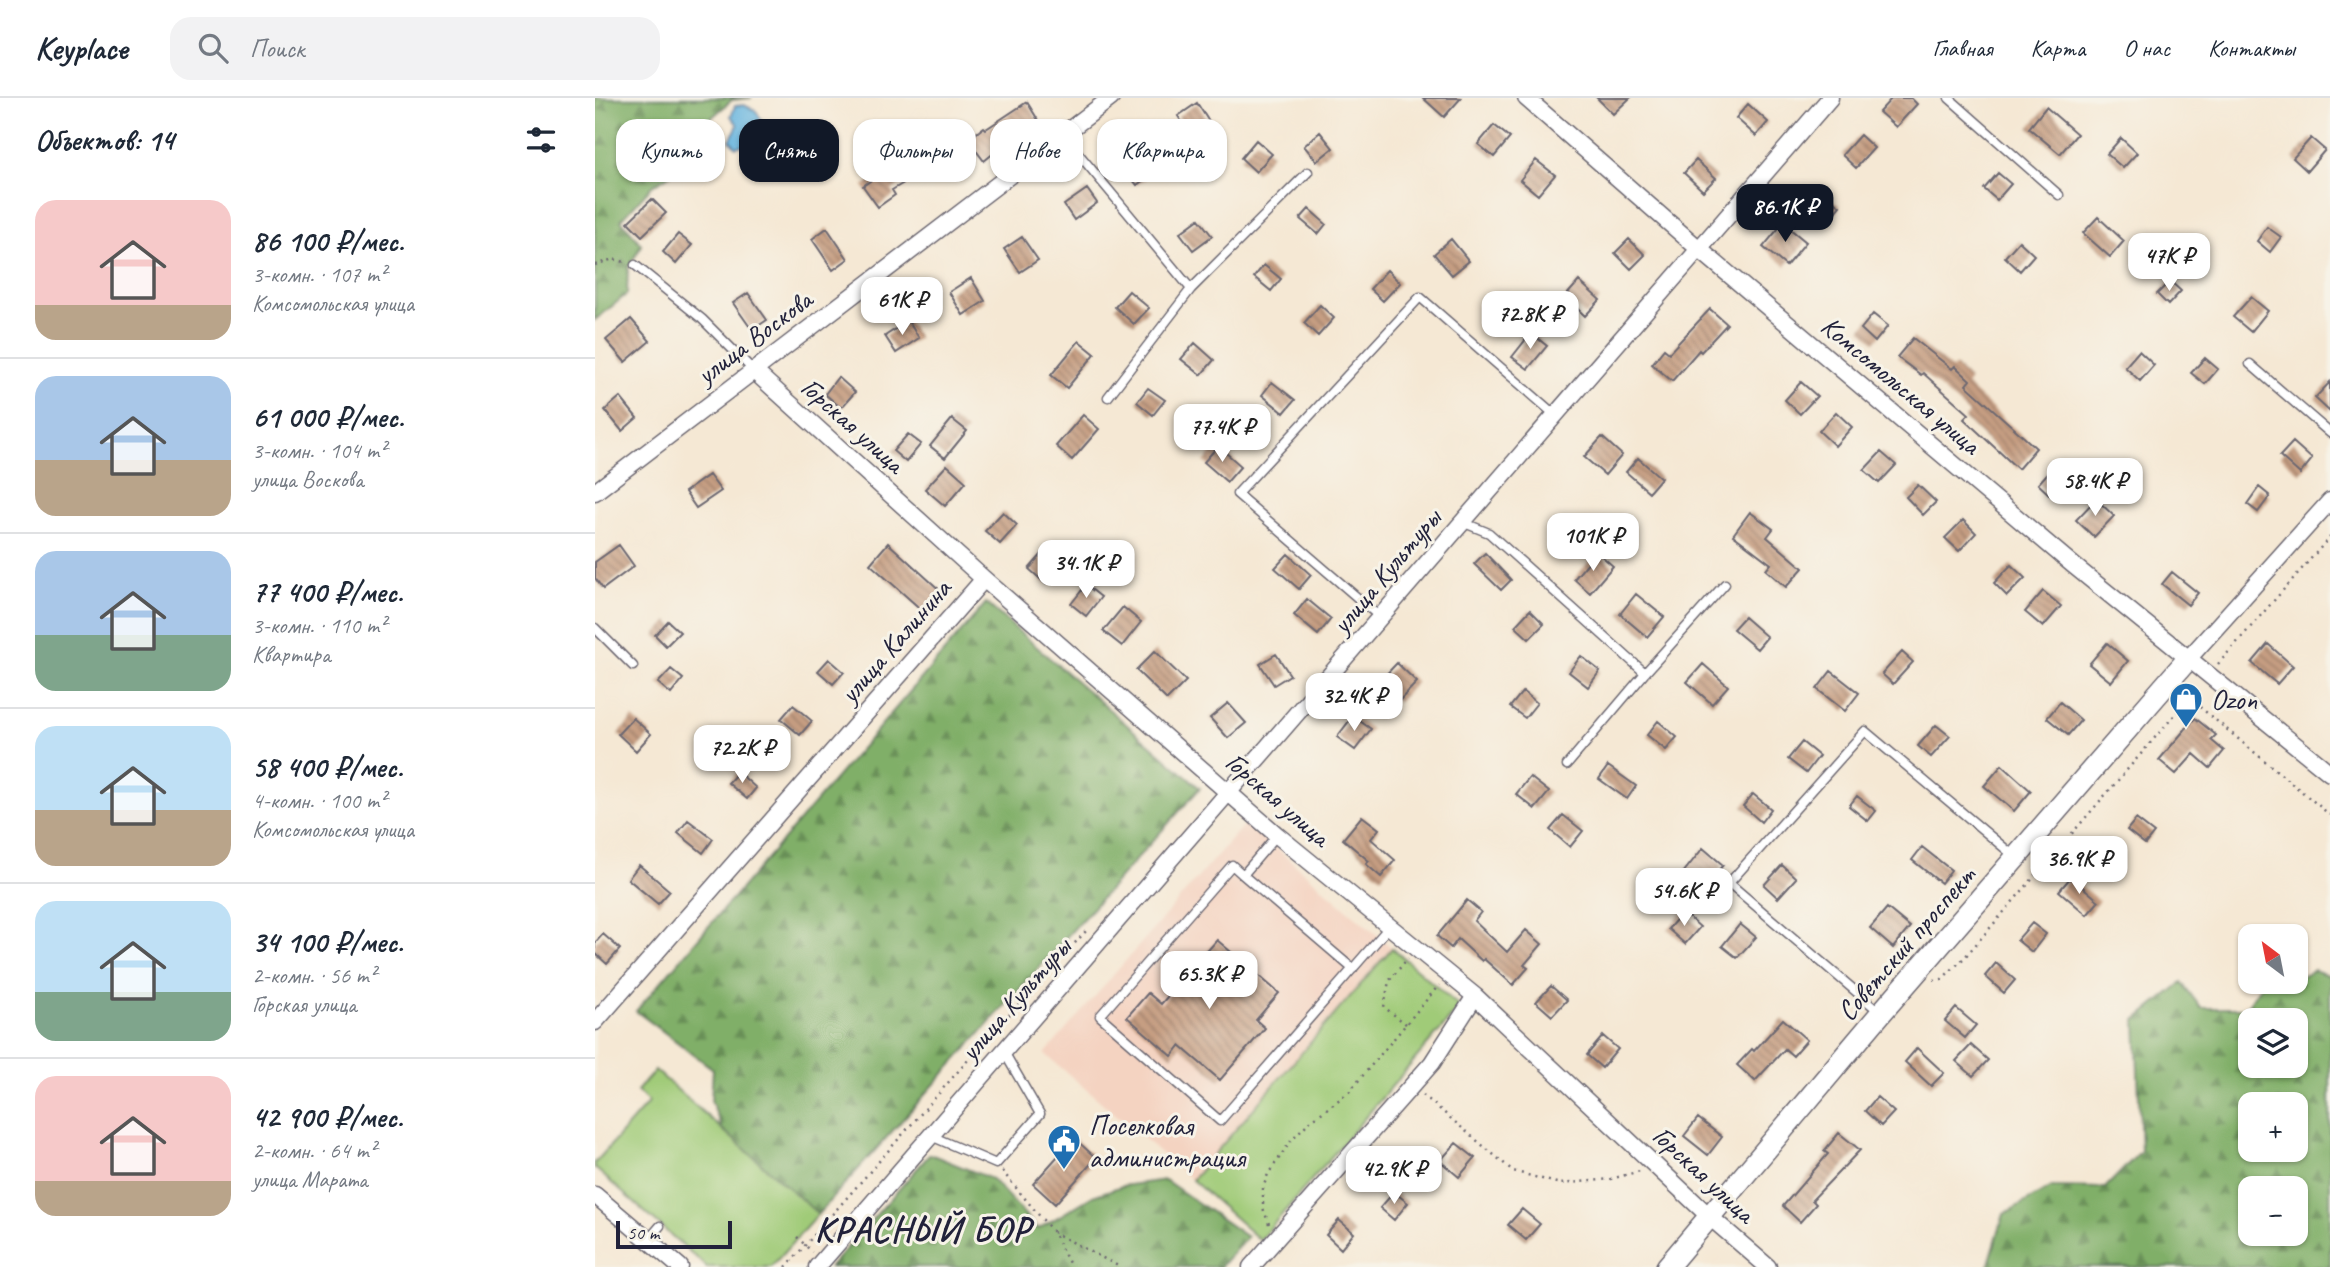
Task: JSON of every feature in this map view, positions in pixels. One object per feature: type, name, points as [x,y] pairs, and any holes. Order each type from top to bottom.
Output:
[{"type":"street","name":"улица Воскова","points":[[1083,120],[1111,98]]},
{"type":"street","name":"Комсомольская улица","points":[[1526,98],[1699,249],[2073,565],[2330,774]]},
{"type":"street","name":"улица Культуры","points":[[819,1264],[1830,98]]},
{"type":"street","name":"улица Воскова","points":[[595,492],[1001,182]]},
{"type":"street","name":"Горская улица","points":[[753,370],[984,579],[1277,835],[1475,996],[1710,1217],[1768,1267]]},
{"type":"street","name":"Советский проспект","points":[[1667,1267],[1881,1013],[2188,659],[2330,501]]},
{"type":"street","name":"улица Калинина","points":[[595,1022],[984,579]]},
{"type":"street","points":[[1251,1267],[1432,1063],[1475,996]]},
{"type":"street","points":[[595,1195],[680,1267]]},
{"type":"lane","points":[[1949,98],[2059,195]]},
{"type":"lane","points":[[1083,159],[1191,289]]},
{"type":"lane","points":[[1108,397],[1191,289],[1308,172]]},
{"type":"lane","points":[[635,265],[702,319],[753,370]]},
{"type":"lane","points":[[1381,618],[1237,494],[1420,297],[1554,414]]},
{"type":"lane","points":[[2251,364],[2330,433]]},
{"type":"lane","points":[[1462,522],[1489,533],[1645,673]]},
{"type":"lane","points":[[1567,765],[1725,584]]},
{"type":"lane","points":[[595,628],[633,666]]},
{"type":"lane","points":[[1881,1013],[1729,883],[1865,731],[2016,858]]},
{"type":"lane","points":[[1243,875],[1277,835]]},
{"type":"lane","points":[[1353,969],[1232,865],[1100,1016],[1220,1121],[1353,969],[1389,927]]},
{"type":"lane","points":[[931,1136],[996,1164],[1041,1114],[1004,1052]]},
{"type":"lane","points":[[648,1240],[660,1226]]},
{"type":"path","points":[[595,265],[613,259],[635,265]]},
{"type":"path","points":[[1907,983],[1942,979],[1964,958],[2330,537]]},
{"type":"path","points":[[2189,698],[2330,815]]},
{"type":"path","points":[[786,1267],[976,1051],[1090,927]]},
{"type":"path","points":[[1406,960],[1388,981],[1384,1007],[1406,1024]]},
{"type":"path","points":[[1275,1241],[1263,1208],[1263,1188],[1268,1174],[1293,1138],[1349,1092],[1437,988]]},
{"type":"path","points":[[1412,1086],[1513,1171],[1560,1184],[1611,1179],[1657,1166]]},
{"type":"path","points":[[996,1164],[1053,1232],[1072,1267]]},
{"type":"path","points":[[1053,1232],[1120,1267]]},
{"type":"path","points":[[797,1237],[819,1264]]},
{"type":"shaded area","points":[[1246,822],[1392,948],[1192,1180],[1045,1054]]},
{"type":"green space","points":[[595,98],[752,98],[732,100],[710,119],[616,119],[616,182],[659,182],[621,220],[642,245],[628,268],[627,294],[595,320]]},
{"type":"green space","points":[[986,603],[1200,788],[818,1214],[722,1129],[711,1100],[713,1069],[636,1011]]},
{"type":"green space","points":[[1392,948],[1460,1007],[1260,1240],[1192,1180]]},
{"type":"green space","points":[[2314,970],[2330,976],[2330,1267],[1988,1267],[2004,1214],[2052,1187],[2105,1188],[2141,1151],[2136,1020],[2182,983],[2201,1008],[2238,1008],[2238,1078],[2308,1078],[2308,1008],[2246,1008],[2255,994],[2308,994],[2308,973]]},
{"type":"green space","points":[[655,1070],[818,1214],[771,1267],[707,1267],[595,1168],[595,1163],[649,1102],[637,1091]]},
{"type":"green space","points":[[930,1154],[992,1179],[1038,1229],[1093,1196],[1122,1186],[1165,1180],[1247,1237],[1220,1267],[830,1267]]},
{"type":"water","points":[[744,105],[756,111],[761,119],[739,119],[739,146],[736,147],[730,140],[738,125],[731,116],[735,106]]},
{"type":"building","points":[[1423,98],[1461,98],[1444,117]]},
{"type":"building","points":[[1597,98],[1630,98],[1613,114]]},
{"type":"building","points":[[1892,98],[1911,98],[1917,104],[1896,127],[1879,112]]},
{"type":"building","points":[[1027,102],[1037,119],[1001,119]]},
{"type":"building","points":[[1197,103],[1207,119],[1180,119],[1178,116]]},
{"type":"building","points":[[1748,104],[1768,122],[1756,136],[1736,118]]},
{"type":"building","points":[[2046,107],[2077,134],[2060,154],[2029,128]]},
{"type":"building","points":[[1494,125],[1510,138],[1494,157],[1478,144]]},
{"type":"building","points":[[990,126],[990,156],[984,161],[976,150],[976,134],[984,127],[986,129]]},
{"type":"building","points":[[1320,132],[1333,148],[1317,161],[1304,146]]},
{"type":"building","points":[[1860,135],[1874,148],[1856,168],[1842,155]]},
{"type":"building","points":[[2121,138],[2137,153],[2123,168],[2107,154]]},
{"type":"building","points":[[2311,138],[2325,150],[2307,171],[2293,158]]},
{"type":"building","points":[[1256,140],[1272,154],[1256,172],[1241,158]]},
{"type":"building","points":[[1536,160],[1555,175],[1538,195],[1520,180]]},
{"type":"building","points":[[1696,160],[1716,178],[1703,191],[1684,173]]},
{"type":"building","points":[[1998,173],[2011,184],[1997,200],[1984,189]]},
{"type":"building","points":[[869,182],[905,182],[892,190],[895,195],[878,207],[863,186]]},
{"type":"building","points":[[1817,188],[1840,206],[1830,218],[1808,199]]},
{"type":"building","points":[[1087,189],[1097,203],[1074,220],[1064,205]]},
{"type":"building","points":[[652,199],[666,213],[642,236],[628,222]]},
{"type":"building","points":[[1309,209],[1326,224],[1318,234],[1300,219]]},
{"type":"building","points":[[2098,217],[2124,241],[2110,257],[2083,233]]},
{"type":"building","points":[[1199,219],[1212,236],[1193,250],[1180,233]]},
{"type":"building","points":[[1783,223],[1806,242],[1786,266],[1763,247]]},
{"type":"building","points":[[2267,227],[2281,237],[2270,252],[2257,241]]},
{"type":"building","points":[[827,228],[848,259],[833,270],[812,239]]},
{"type":"building","points":[[678,234],[692,245],[676,264],[663,252]]},
{"type":"building","points":[[1022,237],[1038,260],[1020,272],[1004,249]]},
{"type":"building","points":[[1451,239],[1469,261],[1452,275],[1434,254]]},
{"type":"building","points":[[1629,239],[1645,255],[1631,269],[1615,253]]},
{"type":"building","points":[[2019,241],[2034,255],[2020,271],[2005,257]]},
{"type":"building","points":[[1264,265],[1281,279],[1271,291],[1254,277]]},
{"type":"building","points":[[1387,270],[1400,283],[1383,301],[1370,289]]},
{"type":"building","points":[[971,278],[985,301],[963,315],[949,292]]},
{"type":"building","points":[[1579,281],[1600,300],[1585,316],[1565,297]]},
{"type":"building","points":[[2170,281],[2181,291],[2168,305],[2157,294]]},
{"type":"building","points":[[1129,291],[1149,308],[1134,324],[1115,307]]},
{"type":"building","points":[[748,293],[767,320],[752,330],[733,303]]},
{"type":"building","points":[[2251,297],[2268,311],[2251,332],[2233,317]]},
{"type":"building","points":[[1320,305],[1334,318],[1318,336],[1304,323]]},
{"type":"building","points":[[1710,309],[1727,324],[1672,381],[1652,364],[1664,349],[1669,353]]},
{"type":"building","points":[[1873,314],[1888,326],[1875,342],[1861,329]]},
{"type":"building","points":[[631,319],[650,341],[625,362],[606,340]]},
{"type":"building","points":[[908,321],[919,338],[896,353],[885,336]]},
{"type":"building","points":[[1531,333],[1547,346],[1528,369],[1512,357]]},
{"type":"building","points":[[1913,338],[1952,369],[1955,366],[1970,380],[1966,385],[2036,448],[2018,469],[1964,419],[1969,414],[1923,373],[1921,375],[1897,357]]},
{"type":"building","points":[[1079,341],[1095,354],[1067,388],[1051,375]]},
{"type":"building","points":[[1195,343],[1214,360],[1201,375],[1181,359]]},
{"type":"building","points":[[2139,351],[2154,365],[2140,381],[2125,367]]},
{"type":"building","points":[[2205,358],[2218,369],[2205,384],[2191,373]]},
{"type":"building","points":[[838,377],[855,392],[841,408],[825,394]]},
{"type":"building","points":[[1272,382],[1295,400],[1284,413],[1262,395]]},
{"type":"building","points":[[1801,382],[1817,396],[1800,414],[1785,400]]},
{"type":"building","points":[[2330,382],[2330,412],[2315,398]]},
{"type":"building","points":[[1148,388],[1165,400],[1153,415],[1137,402]]},
{"type":"building","points":[[620,397],[637,418],[622,431],[605,410]]},
{"type":"building","points":[[1836,412],[1852,427],[1835,446],[1819,431]]},
{"type":"building","points":[[1083,415],[1099,429],[1072,460],[1056,446]]},
{"type":"building","points":[[952,419],[967,431],[945,458],[930,446]]},
{"type":"building","points":[[908,434],[921,444],[906,462],[893,451]]},
{"type":"building","points":[[1602,437],[1622,455],[1605,475],[1584,457]]},
{"type":"building","points":[[2293,442],[2312,459],[2300,474],[2280,456]]},
{"type":"building","points":[[1218,446],[1241,466],[1227,482],[1204,462]]},
{"type":"building","points":[[1881,452],[1896,465],[1879,483],[1864,470]]},
{"type":"building","points":[[1638,458],[1661,478],[1649,492],[1626,472]]},
{"type":"building","points":[[2056,464],[2069,476],[2051,496],[2038,484]]},
{"type":"building","points":[[947,465],[966,482],[945,506],[925,489]]},
{"type":"building","points":[[709,475],[721,491],[696,508],[685,492]]},
{"type":"building","points":[[1918,485],[1936,502],[1923,515],[1906,497]]},
{"type":"building","points":[[2259,487],[2270,496],[2258,512],[2247,504]]},
{"type":"building","points":[[2096,499],[2114,516],[2094,537],[2076,520]]},
{"type":"building","points":[[1003,512],[1017,525],[1000,544],[985,531]]},
{"type":"building","points":[[1750,512],[1773,529],[1767,537],[1803,568],[1786,587],[1766,570],[1771,564],[1733,535]]},
{"type":"building","points":[[1963,520],[1976,533],[1959,551],[1945,538]]},
{"type":"building","points":[[888,543],[943,593],[925,613],[870,564]]},
{"type":"building","points":[[1051,544],[1068,559],[1046,584],[1029,569]]},
{"type":"building","points":[[619,545],[634,566],[603,589],[595,578],[595,562]]},
{"type":"building","points":[[1597,552],[1613,566],[1590,593],[1574,579]]},
{"type":"building","points":[[1485,553],[1511,580],[1501,590],[1474,564]]},
{"type":"building","points":[[1288,554],[1311,575],[1299,589],[1275,568]]},
{"type":"building","points":[[2011,565],[2025,578],[2007,596],[1994,583]]},
{"type":"building","points":[[2172,572],[2198,593],[2188,605],[2162,584]]},
{"type":"building","points":[[1086,585],[1101,597],[1086,616],[1071,604]]},
{"type":"building","points":[[2043,591],[2061,606],[2043,627],[2025,612]]},
{"type":"building","points":[[1636,594],[1664,617],[1647,637],[1620,614]]},
{"type":"building","points":[[1307,599],[1331,619],[1318,635],[1294,615]]},
{"type":"building","points":[[1123,607],[1141,622],[1122,646],[1103,631]]},
{"type":"building","points":[[1530,610],[1544,624],[1529,639],[1515,626]]},
{"type":"building","points":[[1744,617],[1767,637],[1757,649],[1733,629]]},
{"type":"building","points":[[668,621],[680,632],[666,646],[655,635]]},
{"type":"building","points":[[2107,643],[2128,661],[2111,682],[2089,664]]},
{"type":"building","points":[[2268,644],[2293,666],[2277,684],[2252,663]]},
{"type":"building","points":[[1155,651],[1186,681],[1167,700],[1136,670]]},
{"type":"building","points":[[1902,652],[1913,662],[1893,684],[1882,674]]},
{"type":"building","points":[[1276,654],[1290,675],[1274,685],[1260,664]]},
{"type":"building","points":[[1581,656],[1600,671],[1588,687],[1569,672]]},
{"type":"building","points":[[829,659],[844,672],[833,684],[818,671]]},
{"type":"building","points":[[1397,663],[1417,682],[1398,702],[1378,683]]},
{"type":"building","points":[[1703,664],[1728,686],[1712,704],[1687,682]]},
{"type":"building","points":[[671,669],[683,679],[671,694],[658,683]]},
{"type":"building","points":[[1831,671],[1859,693],[1845,711],[1817,689]]},
{"type":"building","points":[[1523,691],[1537,703],[1525,718],[1510,707]]},
{"type":"building","points":[[2060,702],[2081,720],[2068,735],[2047,718]]},
{"type":"building","points":[[1228,703],[1246,723],[1228,738],[1210,718]]},
{"type":"building","points":[[793,705],[812,721],[800,735],[781,719]]},
{"type":"building","points":[[1353,716],[1371,729],[1355,750],[1337,737]]},
{"type":"building","points":[[633,718],[651,734],[636,751],[618,734]]},
{"type":"building","points":[[2195,718],[2216,735],[2211,740],[2224,751],[2210,768],[2194,754],[2176,774],[2159,760]]},
{"type":"building","points":[[1658,721],[1677,737],[1666,750],[1647,735]]},
{"type":"building","points":[[1936,725],[1950,736],[1931,757],[1918,746]]},
{"type":"building","points":[[1802,742],[1819,756],[1806,773],[1788,759]]},
{"type":"building","points":[[2002,765],[2031,791],[2014,811],[1984,786]]},
{"type":"building","points":[[1608,766],[1636,786],[1627,799],[1599,779]]},
{"type":"building","points":[[738,772],[756,788],[747,799],[728,783]]},
{"type":"building","points":[[1530,777],[1549,792],[1535,809],[1516,794]]},
{"type":"building","points":[[1753,794],[1771,809],[1761,822],[1743,806]]},
{"type":"building","points":[[1857,796],[1876,811],[1868,821],[1849,806]]},
{"type":"building","points":[[1563,815],[1583,831],[1570,847],[1550,830]]},
{"type":"building","points":[[1362,816],[1379,829],[1371,839],[1395,860],[1381,877],[1366,864],[1369,861],[1343,839]]},
{"type":"building","points":[[2136,819],[2154,833],[2145,844],[2127,830]]},
{"type":"building","points":[[688,820],[713,839],[703,853],[678,833]]},
{"type":"building","points":[[1922,847],[1951,870],[1941,883],[1912,860]]},
{"type":"building","points":[[1703,848],[1723,865],[1703,889],[1683,873]]},
{"type":"building","points":[[639,865],[670,891],[658,904],[628,879]]},
{"type":"building","points":[[1782,865],[1796,878],[1778,898],[1764,885]]},
{"type":"building","points":[[2071,877],[2099,901],[2087,915],[2059,891]]},
{"type":"building","points":[[1467,900],[1481,912],[1474,921],[1507,952],[1526,930],[1542,944],[1524,965],[1528,968],[1513,985],[1458,939],[1451,948],[1437,936]]},
{"type":"building","points":[[1887,908],[1910,927],[1893,948],[1870,928]]},
{"type":"building","points":[[1683,912],[1700,927],[1685,944],[1668,929]]},
{"type":"building","points":[[2032,923],[2046,934],[2032,952],[2017,940]]},
{"type":"building","points":[[1740,924],[1756,937],[1737,958],[1722,946]]},
{"type":"building","points":[[603,934],[620,949],[607,964],[595,953],[595,943]]},
{"type":"building","points":[[1217,940],[1279,993],[1256,1020],[1265,1028],[1220,1080],[1180,1046],[1172,1056],[1127,1017],[1148,993],[1161,1004]]},
{"type":"building","points":[[1996,963],[2015,980],[2004,993],[1985,976]]},
{"type":"building","points":[[1551,986],[1567,1000],[1552,1016],[1536,1002]]},
{"type":"building","points":[[1956,1008],[1976,1025],[1965,1038],[1945,1021]]},
{"type":"building","points":[[1783,1019],[1807,1040],[1793,1056],[1785,1049],[1755,1081],[1737,1065],[1752,1049],[1754,1051]]},
{"type":"building","points":[[1603,1036],[1618,1049],[1602,1068],[1587,1055]]},
{"type":"building","points":[[1971,1045],[1988,1060],[1973,1076],[1956,1061]]},
{"type":"building","points":[[1917,1048],[1944,1073],[1931,1086],[1905,1062]]},
{"type":"building","points":[[1877,1097],[1894,1112],[1881,1126],[1865,1111]]},
{"type":"building","points":[[1698,1118],[1722,1137],[1708,1155],[1684,1136]]},
{"type":"building","points":[[1839,1133],[1860,1150],[1812,1200],[1816,1204],[1800,1222],[1783,1206],[1828,1154],[1824,1151]]},
{"type":"building","name":"Поселковая администрация","points":[[1074,1138],[1096,1158],[1055,1204],[1033,1184]]},
{"type":"building","points":[[1456,1143],[1475,1158],[1459,1177],[1440,1161]]},
{"type":"building","points":[[1394,1192],[1408,1203],[1394,1220],[1380,1208]]},
{"type":"building","points":[[1522,1209],[1540,1224],[1526,1240],[1508,1225]]},
{"type":"building","points":[[1339,1220],[1354,1233],[1341,1249],[1326,1235]]},
{"type":"place","name":"Ozon","points":[[2186,729]]},
{"type":"place","name":"Поселковая администрация","points":[[1064,1171]]},
{"type":"district","name":"КРАСНЫЙ БОР","points":[[923,1229]]}]
